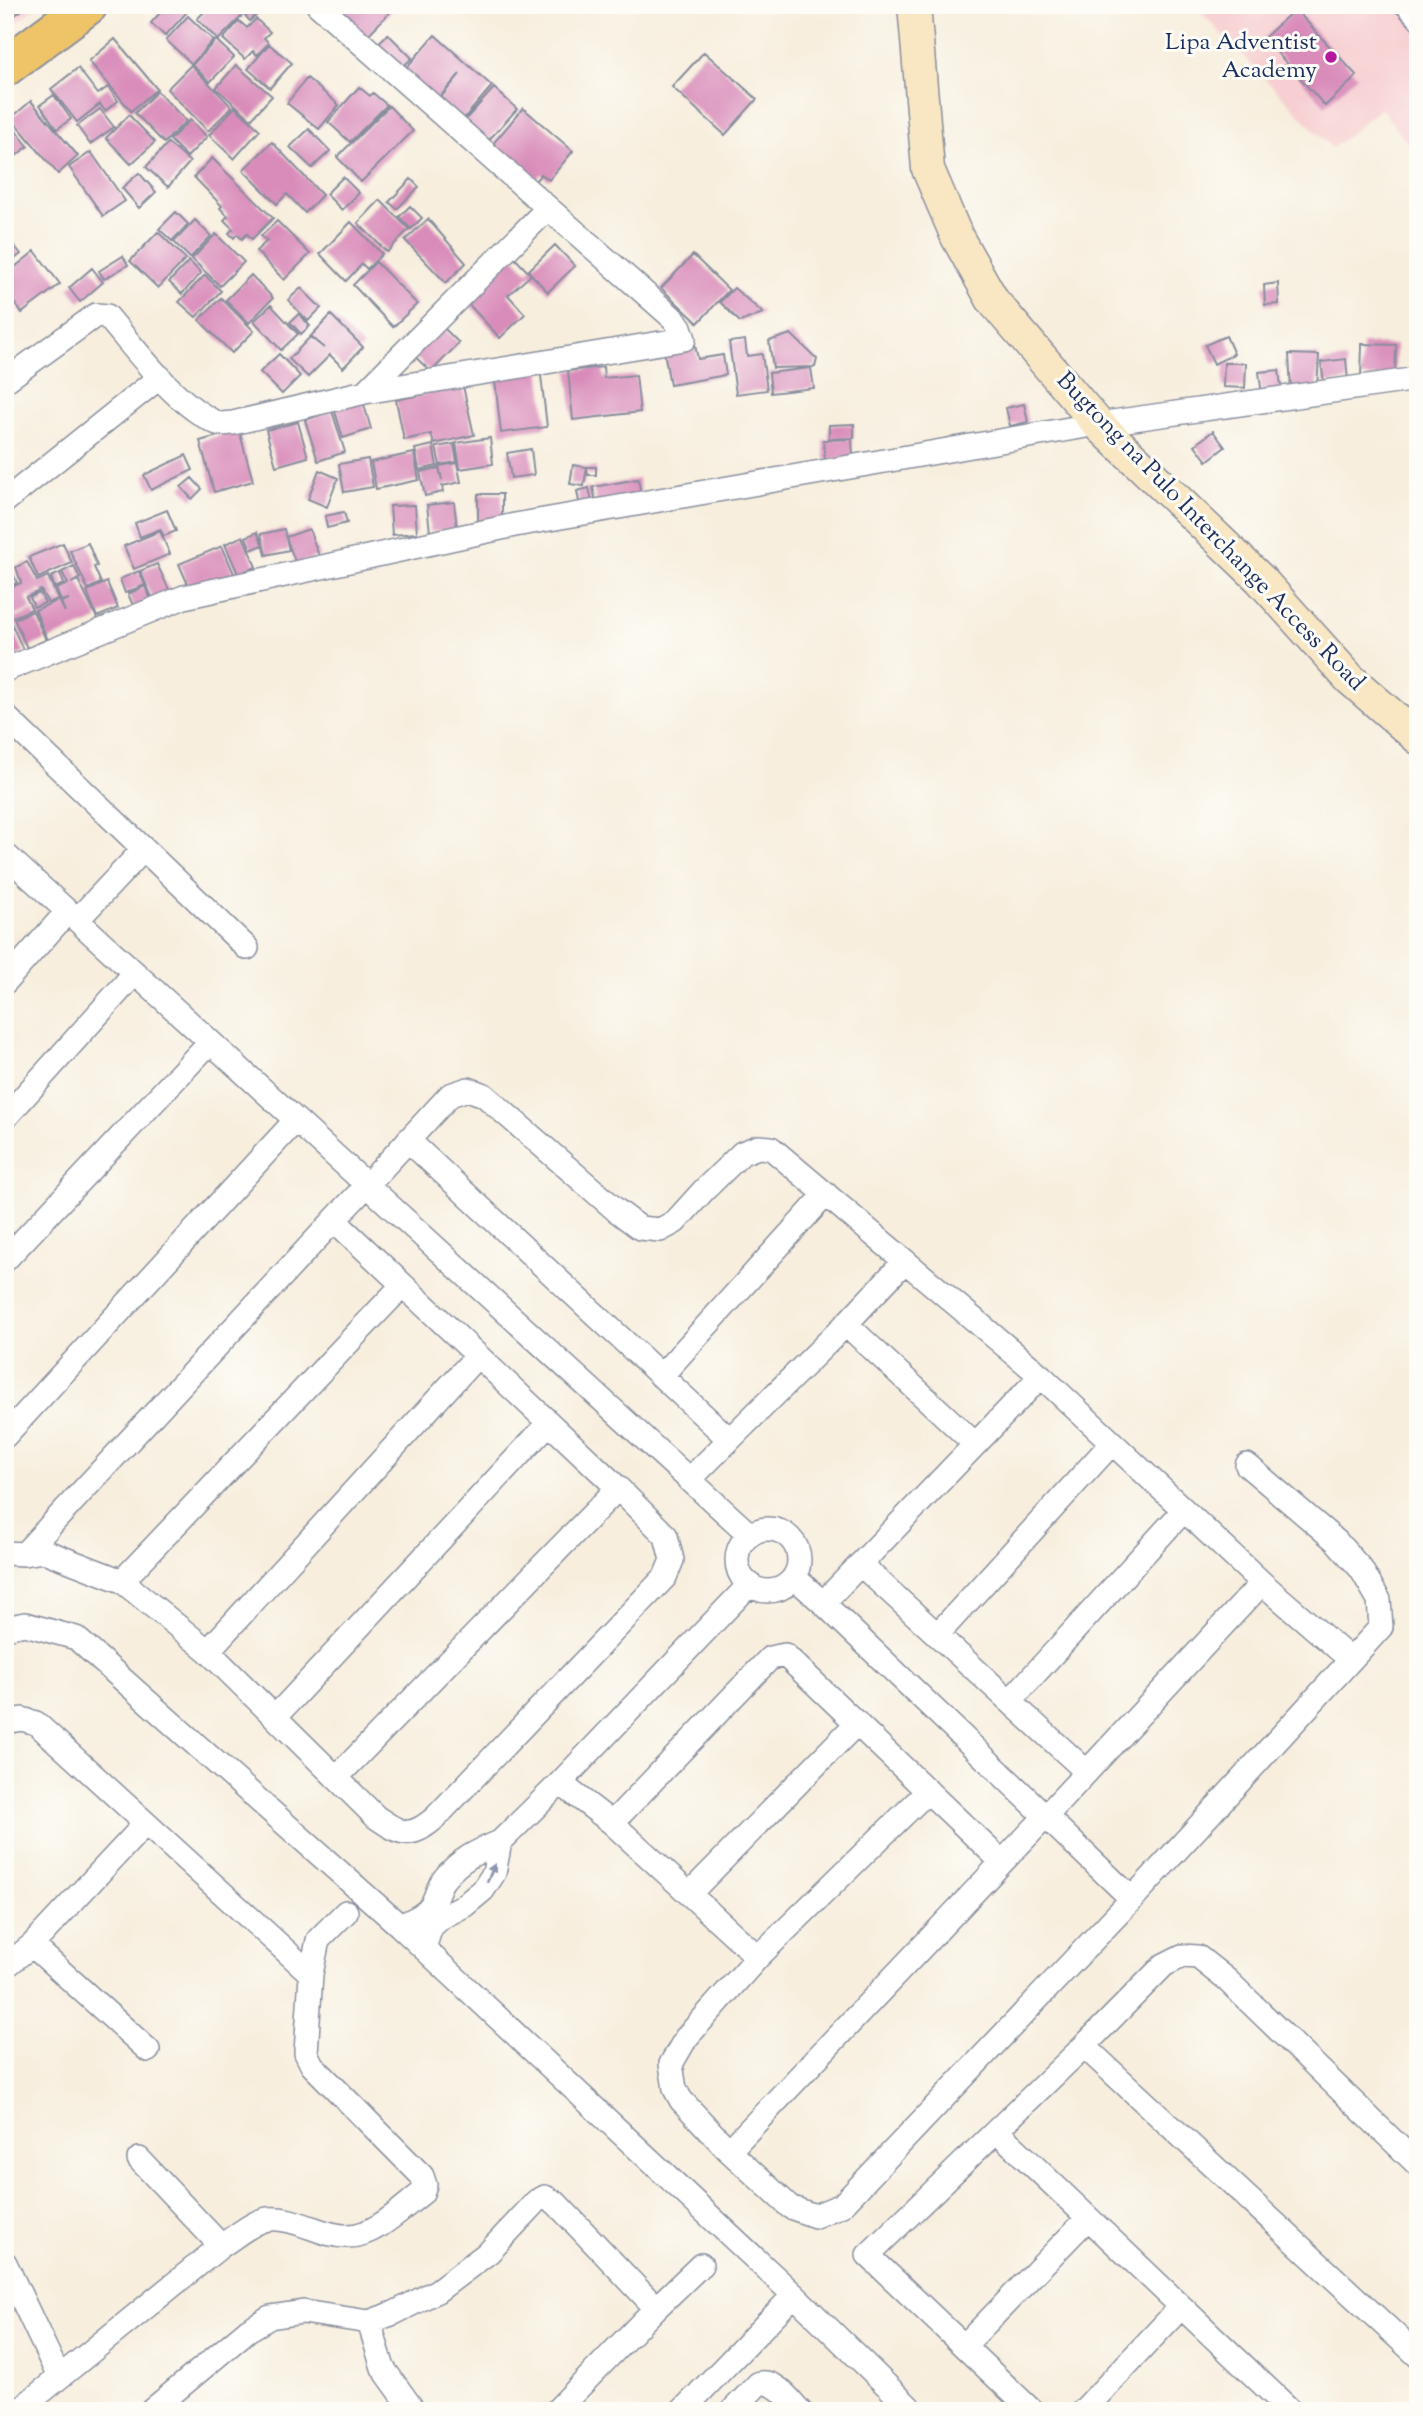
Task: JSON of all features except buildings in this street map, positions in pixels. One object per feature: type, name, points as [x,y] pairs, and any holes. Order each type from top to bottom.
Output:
[{"type":"highway","points":[[5,67],[88,5]]},
{"type":"main road","name":"Bugtong na Pulo Interchange Access Road","points":[[914,5],[928,169],[957,237],[993,302],[1098,424],[1260,579],[1350,679],[1418,738]]},
{"type":"street","points":[[5,381],[96,315],[107,316],[160,377],[188,403],[219,424],[365,392],[684,339],[678,323],[318,5]]},
{"type":"street","points":[[365,392],[547,209]]},
{"type":"street","points":[[5,501],[160,377]]},
{"type":"street","points":[[5,670],[184,597],[515,525],[1098,424],[1418,379]]},
{"type":"street","points":[[5,716],[247,948]]},
{"type":"street","points":[[5,982],[144,849]]},
{"type":"street","points":[[5,857],[750,1535]]},
{"type":"street","points":[[5,1118],[135,973]]},
{"type":"street","points":[[5,1261],[210,1042]]},
{"type":"street","points":[[15,1553],[450,1095],[468,1089],[485,1095],[640,1228],[660,1230],[675,1222],[742,1153],[758,1147],[771,1148],[1041,1376],[1262,1583],[1351,1660]]},
{"type":"street","points":[[5,1436],[296,1120]]},
{"type":"street","points":[[408,1140],[729,1439]]},
{"type":"street","points":[[661,1376],[826,1194]]},
{"type":"street","points":[[15,1553],[44,1551],[122,1581],[208,1651],[376,1817],[396,1831],[411,1833],[435,1818],[665,1577],[672,1560],[666,1536],[334,1220]]},
{"type":"street","points":[[689,1480],[846,1324],[905,1261]]},
{"type":"street","points":[[122,1581],[402,1286]]},
{"type":"street","points":[[846,1324],[975,1444]]},
{"type":"street","points":[[208,1651],[477,1356]]},
{"type":"street","points":[[823,1603],[1041,1376]]},
{"type":"street","points":[[275,1717],[549,1423]]},
{"type":"street","points":[[937,1635],[1112,1443]]},
{"type":"street","points":[[928,1791],[758,1957],[685,2038],[671,2064],[675,2089],[681,2100],[729,2151],[790,2207],[815,2216],[842,2205],[1132,1899],[1381,1627],[1379,1600],[1361,1569],[1336,1541],[1247,1465]]},
{"type":"street","points":[[336,1778],[618,1488]]},
{"type":"street","points":[[1010,1701],[1184,1510]]},
{"type":"street","points":[[777,1530],[793,1541],[799,1559],[794,1577],[787,1585],[769,1591],[759,1589],[743,1577],[738,1560],[739,1550],[750,1535],[758,1531],[777,1530]]},
{"type":"street","points":[[860,1564],[1087,1772]]},
{"type":"street","points":[[794,1577],[1132,1899]]},
{"type":"street","points":[[729,2151],[1262,1583]]},
{"type":"street","points":[[400,1926],[421,1916],[432,1905],[442,1881],[456,1866],[473,1853],[500,1842],[750,1584]]},
{"type":"street","points":[[5,1628],[25,1624],[76,1638],[424,1948],[794,2295],[913,2411]]},
{"type":"street","points":[[612,1823],[770,1658],[786,1655],[1002,1862]]},
{"type":"street","points":[[5,1722],[22,1719],[36,1723],[311,1973]]},
{"type":"street","points":[[689,1894],[857,1723]]},
{"type":"street","points":[[560,1783],[612,1823],[758,1957]]},
{"type":"street","points":[[5,1967],[32,1945],[145,1824]]},
{"type":"street","points":[[424,1948],[431,1927],[483,1890],[494,1873],[500,1842]]},
{"type":"street","points":[[18,2411],[222,2246],[267,2219],[348,2236],[374,2228],[422,2193],[425,2185],[422,2176],[312,2066],[306,2053],[311,1973],[318,1940],[346,1912]]},
{"type":"street","points":[[32,1945],[148,2050]]},
{"type":"street","points":[[1032,2411],[868,2255],[1164,1965],[1182,1956],[1198,1957],[1227,1980],[1418,2165]]},
{"type":"street","points":[[1084,2046],[1418,2356]]},
{"type":"street","points":[[997,2131],[1181,2307],[1278,2406]]},
{"type":"street","points":[[139,2159],[222,2246]]},
{"type":"street","points":[[164,2407],[248,2330],[270,2317],[303,2312],[369,2322],[394,2314],[437,2291],[489,2252],[537,2200],[545,2197],[556,2203],[656,2308]]},
{"type":"street","points":[[964,2346],[1088,2218]]},
{"type":"street","points":[[5,2263],[59,2377]]},
{"type":"street","points":[[556,2411],[701,2265]]},
{"type":"street","points":[[682,2411],[794,2295]]},
{"type":"street","points":[[1083,2411],[1181,2307]]},
{"type":"street","points":[[369,2322],[383,2368],[414,2411]]},
{"type":"street","points":[[732,2411],[759,2383],[765,2382],[772,2383],[800,2411]]},
{"type":"lane","points":[[1400,5],[1418,24]]},
{"type":"shaded area","points":[[5,5],[39,5],[5,32]]},
{"type":"shaded area","name":"Lipa Adventist Academy","points":[[1194,5],[1418,5],[1418,158],[1381,108],[1332,148]]},
{"type":"place","name":"Lipa Adventist Academy","points":[[1331,57]]}]
